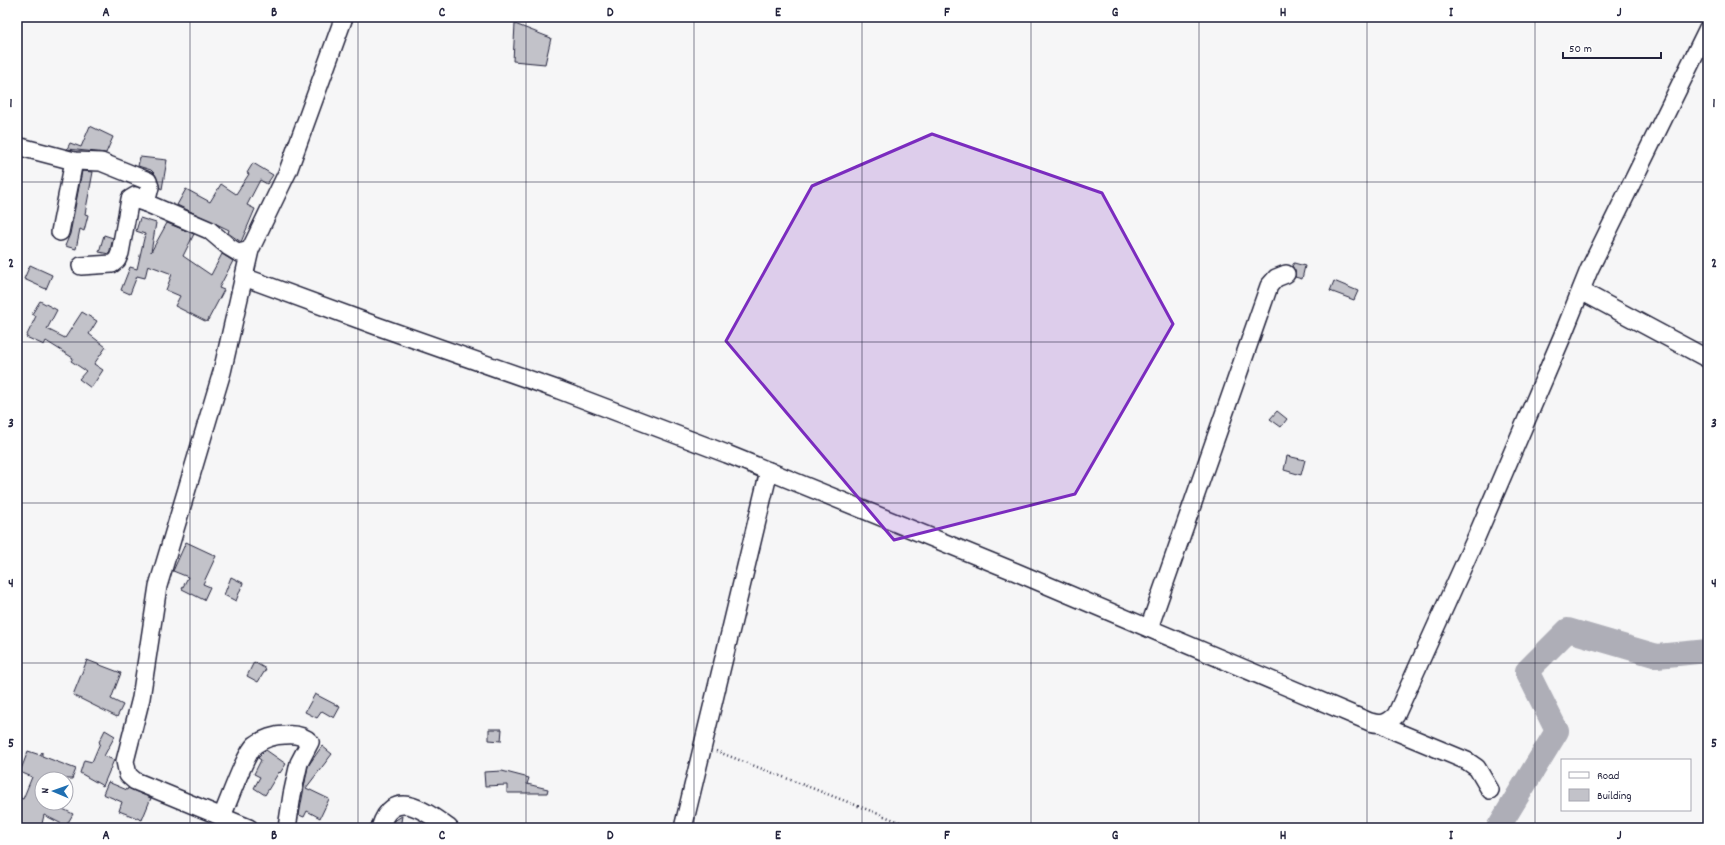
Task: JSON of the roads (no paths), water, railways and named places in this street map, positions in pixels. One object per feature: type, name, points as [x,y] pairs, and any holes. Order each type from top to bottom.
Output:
[{"type":"street","points":[[249,828],[134,781],[125,769],[125,762],[141,698],[158,586],[222,372],[250,250],[288,171],[344,17]]},
{"type":"street","points":[[1382,724],[1392,720],[1396,715],[1475,540],[1592,263],[1708,28]]},
{"type":"street","points":[[17,146],[74,160],[101,162],[148,182],[150,187],[146,203]]},
{"type":"street","points":[[60,232],[74,160]]},
{"type":"street","points":[[81,266],[112,264],[120,253],[130,199],[135,196],[140,201],[209,230],[228,247],[239,252],[250,250]]},
{"type":"street","points":[[1149,628],[1269,286],[1276,278],[1286,274]]},
{"type":"street","points":[[244,277],[377,326],[559,390],[769,471],[1149,628],[1370,722],[1382,724],[1395,731],[1467,761],[1476,768],[1490,790]]},
{"type":"street","points":[[1581,291],[1708,359]]},
{"type":"street","points":[[683,828],[769,471]]},
{"type":"street","points":[[222,816],[248,757],[255,746],[271,737],[292,734],[306,738],[310,742],[299,763],[295,778],[287,828]]},
{"type":"street","points":[[380,828],[386,814],[391,808],[399,804],[409,805],[423,811],[449,828]]},
{"type":"waterway","points":[[1498,828],[1557,731],[1527,671],[1568,630],[1657,656],[1708,651]]}]
